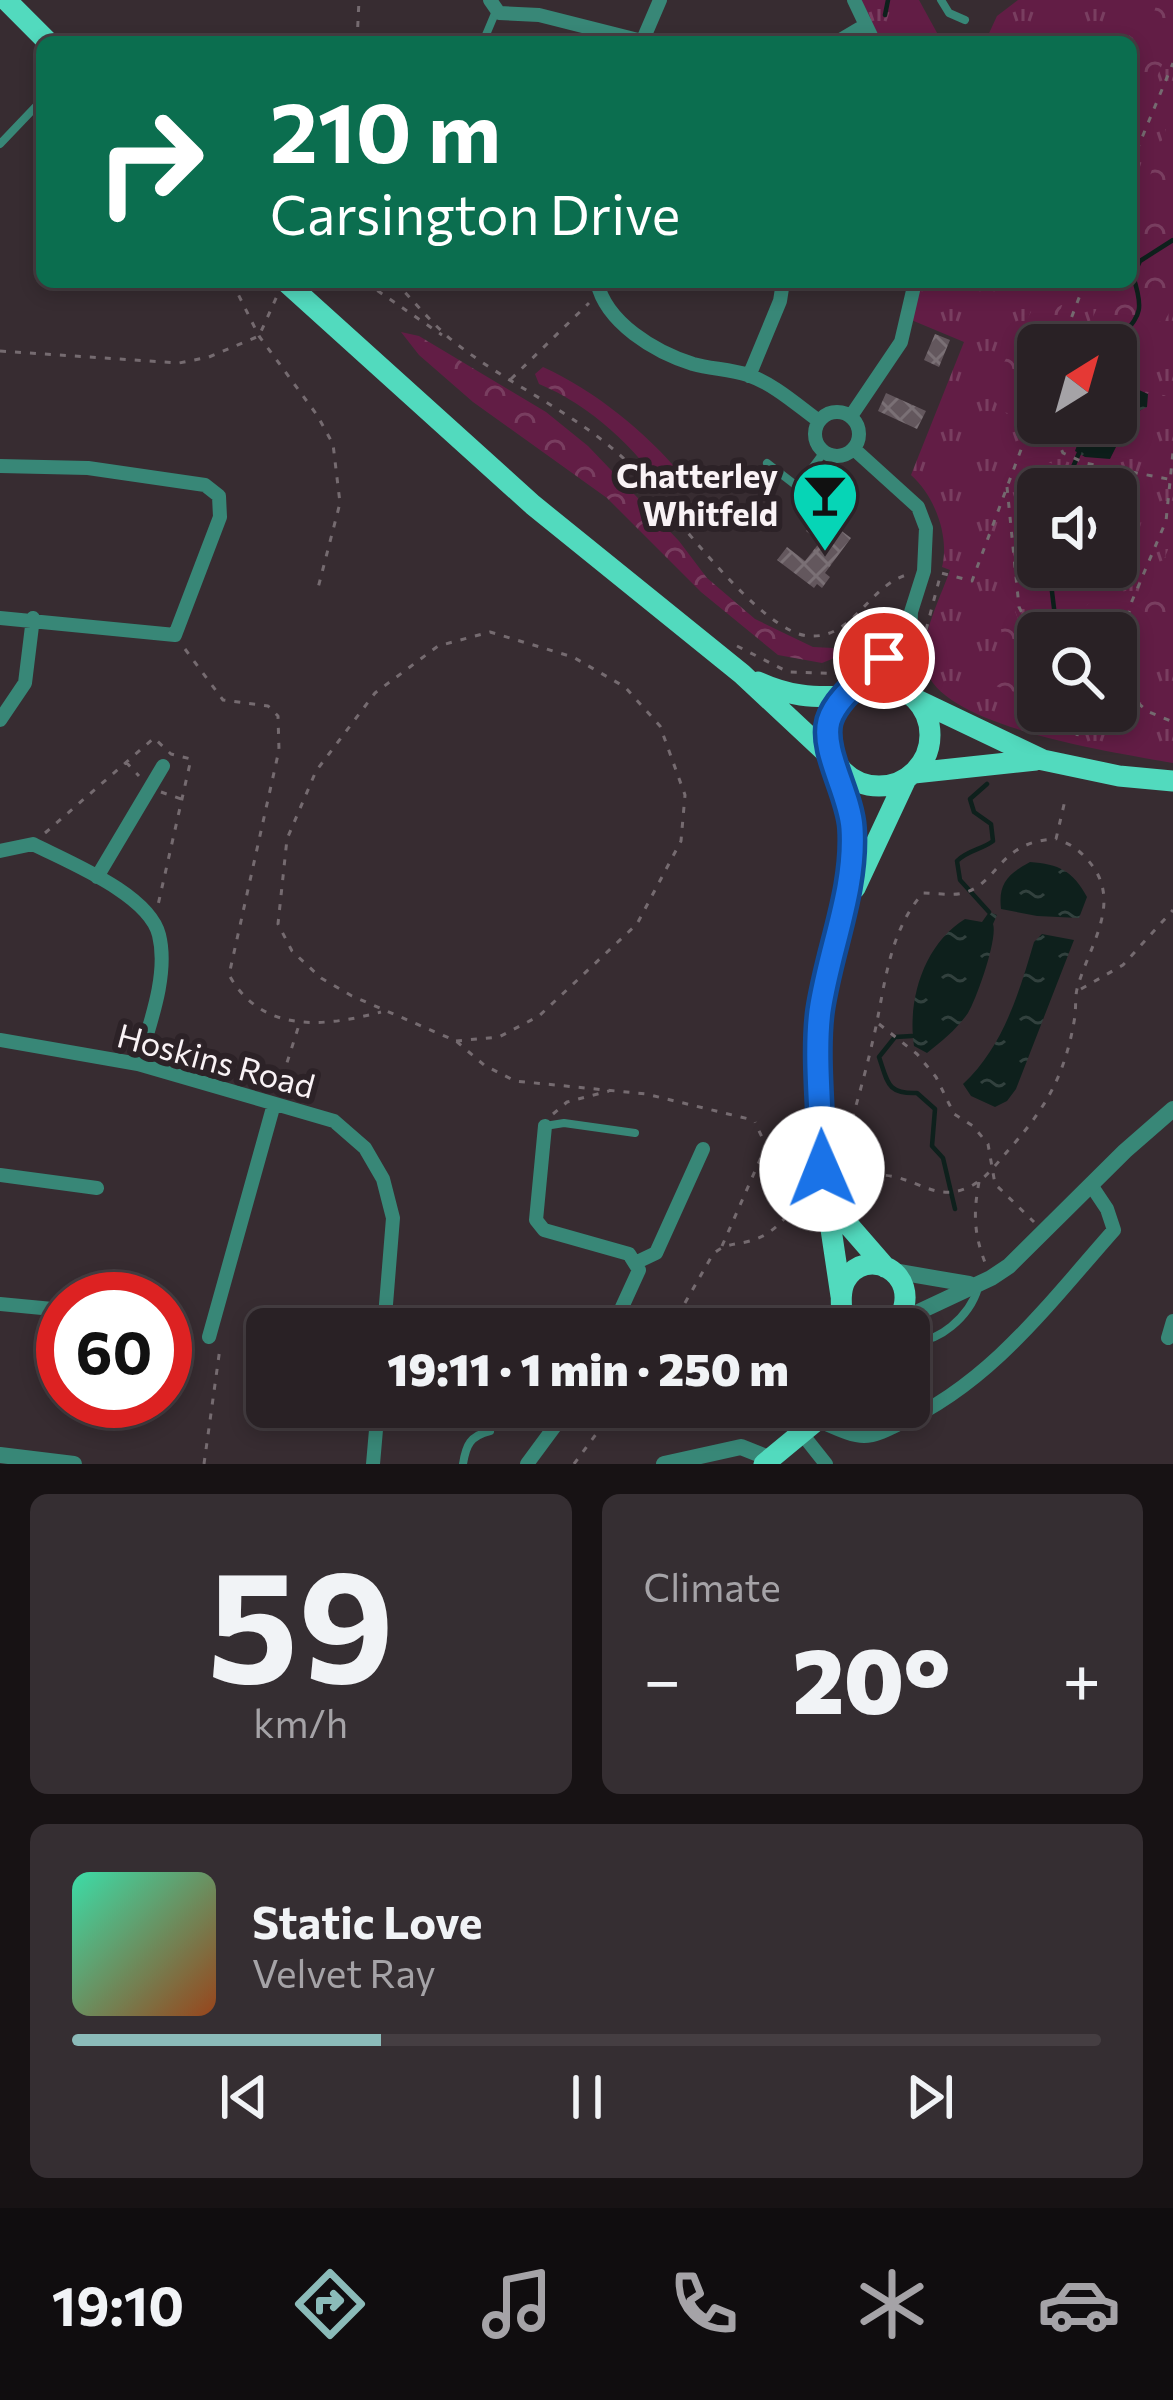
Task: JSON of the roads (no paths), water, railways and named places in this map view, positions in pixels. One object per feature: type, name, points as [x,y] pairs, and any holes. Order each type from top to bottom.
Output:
[{"type":"main road","points":[[6,0],[42,36]]},
{"type":"main road","points":[[282,288],[533,505],[742,674],[863,784],[880,787],[910,776],[1043,760]]},
{"type":"main road","points":[[742,674],[783,694],[806,698],[848,687],[888,685],[1043,760],[1119,776],[1173,781]]},
{"type":"main road","points":[[842,1308],[828,1182],[820,1013],[845,910],[853,844],[850,807],[828,743],[829,722],[848,687]]},
{"type":"main road","points":[[845,910],[910,776],[926,755],[930,736],[923,709],[911,696]]},
{"type":"main road","points":[[828,1182],[845,1221],[904,1286],[906,1297],[900,1308]]},
{"type":"main road","points":[[842,1308],[847,1278],[855,1270],[866,1265],[889,1269]]},
{"type":"main road","points":[[767,1461],[808,1428]]},
{"type":"street","points":[[645,36],[660,0]]},
{"type":"street","points":[[854,0],[870,36]]},
{"type":"street","points":[[493,6],[614,36]]},
{"type":"street","points":[[847,36],[864,26]]},
{"type":"street","points":[[598,288],[618,320],[667,354],[749,376],[819,421]]},
{"type":"street","points":[[749,376],[782,288]]},
{"type":"street","points":[[851,416],[901,342],[914,288]]},
{"type":"street","points":[[836,412],[851,416],[860,433],[854,449],[838,457],[824,452],[815,437],[819,421],[836,412]]},
{"type":"street","points":[[848,687],[884,658],[911,612],[924,571],[926,528],[918,507],[854,449]]},
{"type":"street","points":[[0,466],[88,468],[205,485],[219,496],[220,517],[175,635],[0,618]]},
{"type":"street","points":[[911,612],[911,696]]},
{"type":"street","points":[[0,720],[26,682],[32,619]]},
{"type":"street","points":[[97,877],[163,766]]},
{"type":"street","points":[[0,851],[33,844],[143,907],[159,933],[158,980],[138,1064]]},
{"type":"street","name":"Hoskins Road","points":[[0,1040],[138,1064],[334,1121],[365,1148],[382,1179],[393,1218],[386,1308]]},
{"type":"street","points":[[209,1337],[274,1104]]},
{"type":"street","points":[[929,1308],[980,1282],[1044,1231],[1173,1109]]},
{"type":"street","points":[[545,1126],[536,1220],[544,1230],[629,1254],[639,1270],[622,1308]]},
{"type":"street","points":[[634,1262],[656,1253],[703,1149]]},
{"type":"street","points":[[0,1175],[97,1188]]},
{"type":"street","points":[[930,1409],[977,1377],[1018,1339],[1114,1230],[1091,1184]]},
{"type":"street","points":[[889,1269],[980,1282]]},
{"type":"street","points":[[0,1304],[36,1307]]},
{"type":"street","points":[[1168,1338],[1173,1321]]},
{"type":"street","points":[[374,1464],[377,1428]]},
{"type":"street","points":[[527,1464],[553,1428]]},
{"type":"street","points":[[824,1428],[826,1464]]},
{"type":"street","points":[[846,1428],[862,1436],[890,1428]]},
{"type":"street","points":[[664,1464],[741,1447],[767,1461]]},
{"type":"street","points":[[0,1455],[74,1464]]},
{"type":"lane","points":[[941,0],[949,13],[965,20]]},
{"type":"lane","points":[[485,36],[493,6]]},
{"type":"lane","points":[[0,144],[36,106]]},
{"type":"lane","points":[[798,487],[824,452]]},
{"type":"lane","points":[[767,463],[818,502],[840,497]]},
{"type":"lane","points":[[545,1126],[635,1133]]},
{"type":"lane","points":[[930,1338],[969,1308],[980,1282]]},
{"type":"lane","points":[[463,1464],[470,1441],[490,1432]]},
{"type":"water","points":[[1137,389],[1148,394],[1147,407],[1137,412]]},
{"type":"water","points":[[1078,444],[1117,444],[1110,459],[1085,457],[1075,451]]},
{"type":"water","points":[[1030,862],[1057,867],[1076,881],[1087,897],[1079,918],[1001,909],[1006,880]]},
{"type":"water","points":[[989,912],[997,915],[972,1005],[954,1030],[927,1053],[914,1046],[912,1028],[916,992],[929,958],[965,919],[982,922]]},
{"type":"water","points":[[1042,934],[1074,940],[1016,1089],[995,1107],[971,1096],[963,1084],[999,1036],[1034,942]]},
{"type":"waterway","points":[[885,15],[888,0]]},
{"type":"waterway","points":[[1137,267],[1173,240]]},
{"type":"waterway","points":[[1132,324],[1139,308],[1136,288]]},
{"type":"waterway","points":[[1073,467],[1079,453]]},
{"type":"waterway","points":[[1052,588],[1054,612]]},
{"type":"waterway","points":[[987,784],[970,799],[974,812],[991,824],[993,841],[957,861],[960,880],[989,912]]},
{"type":"waterway","points":[[912,1036],[895,1037],[879,1057],[894,1089],[917,1093],[935,1109],[932,1146],[943,1158],[955,1209]]},
{"type":"place","name":"Chatterley Whitfeld","points":[[825,554]]}]
